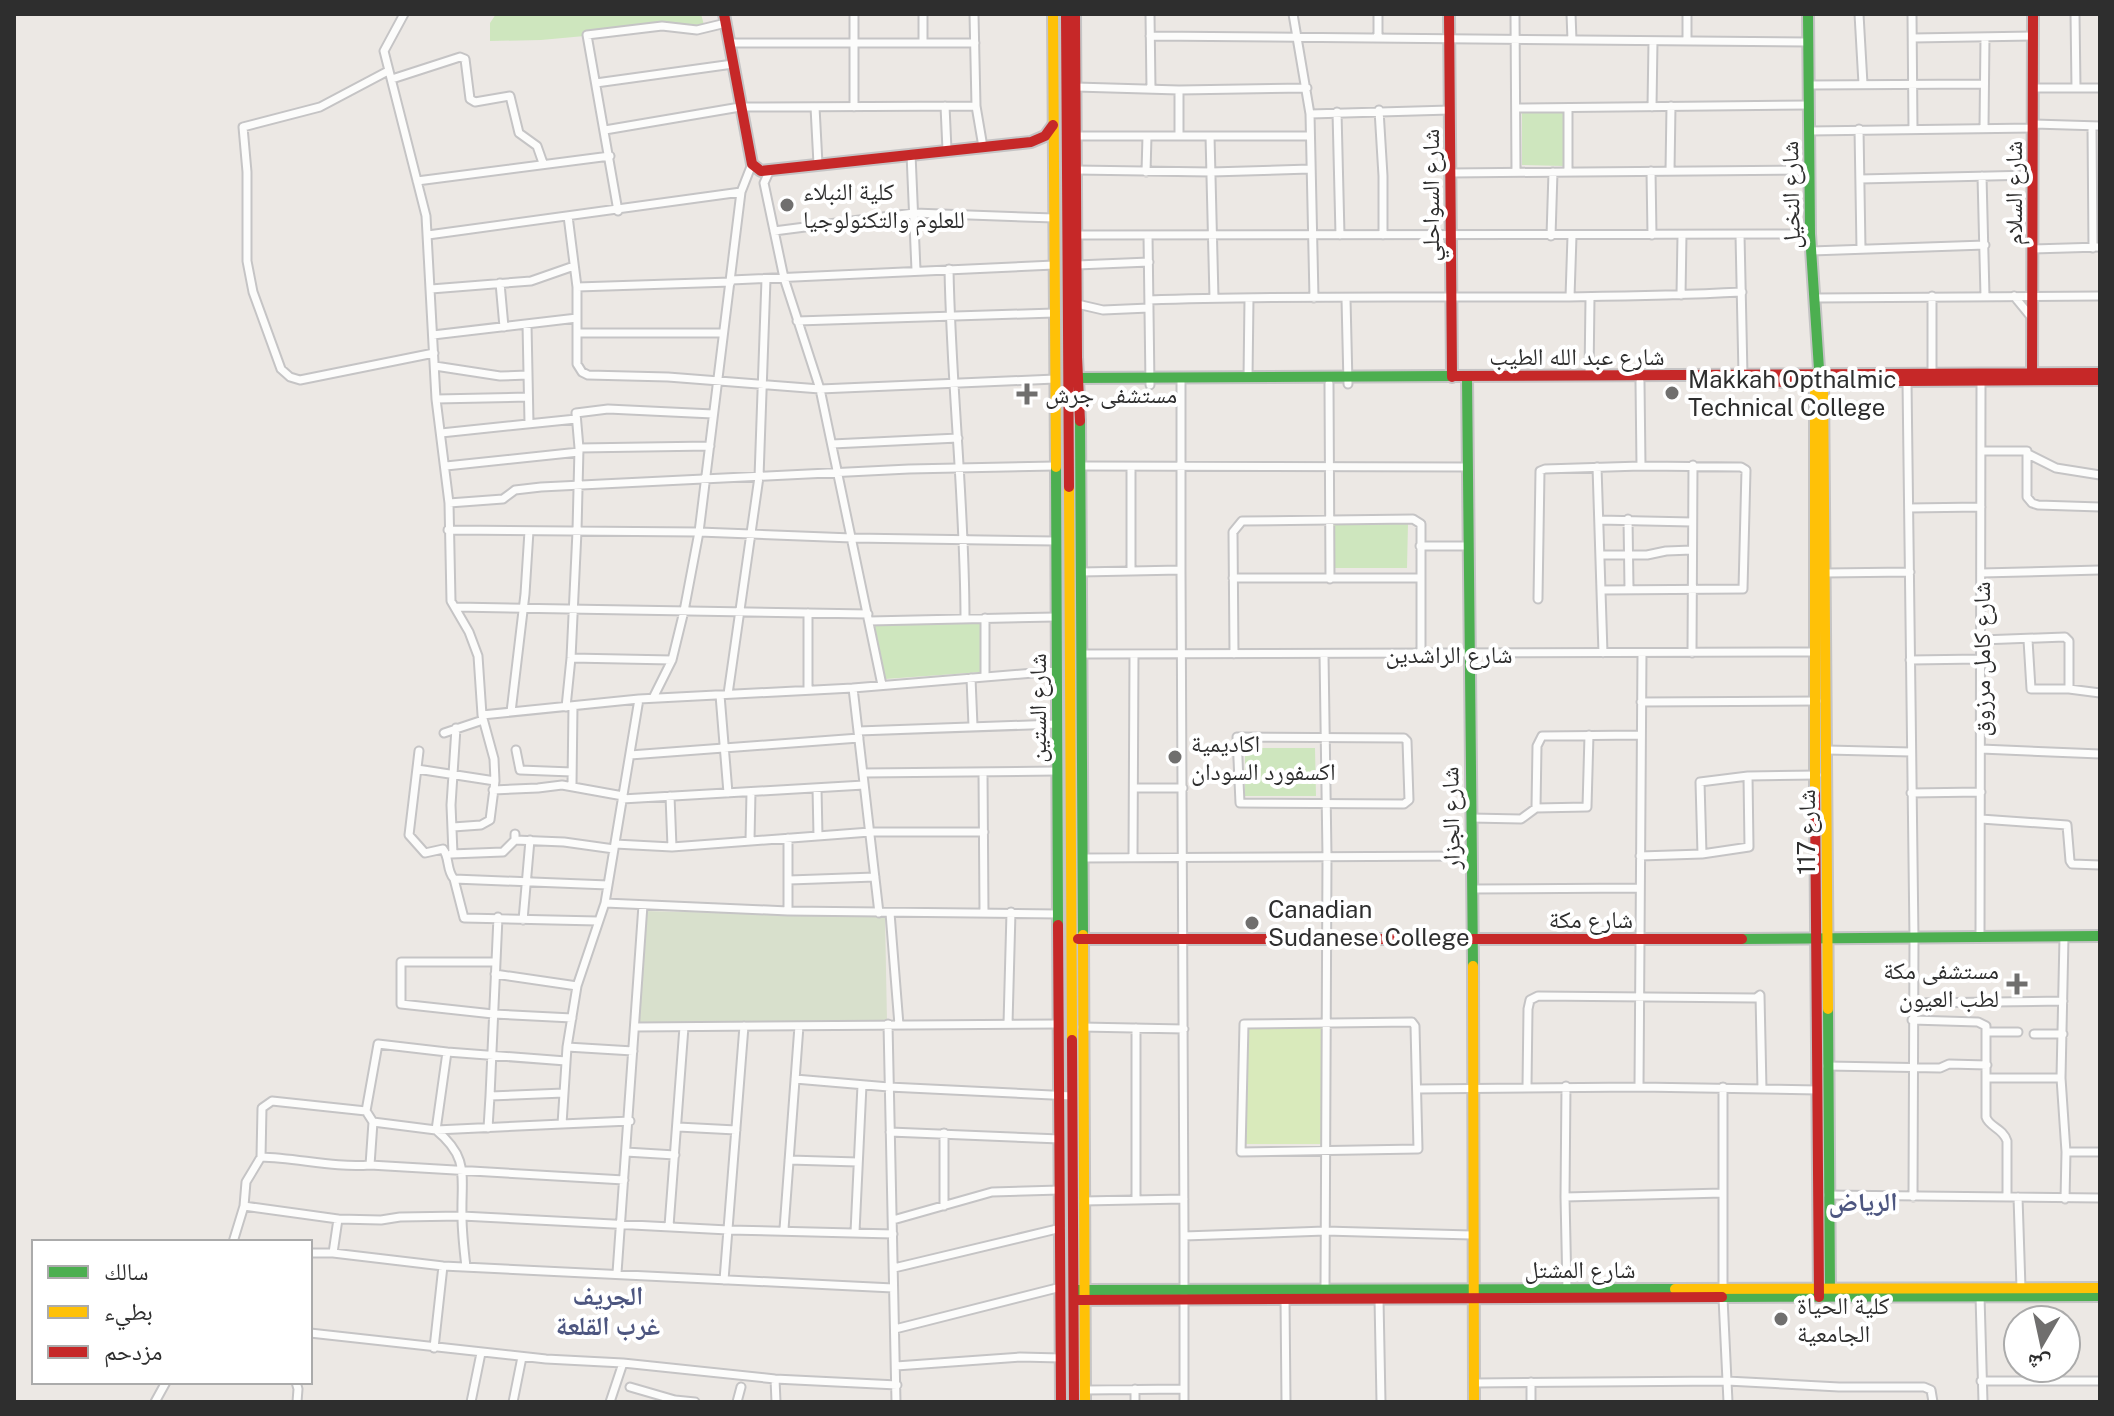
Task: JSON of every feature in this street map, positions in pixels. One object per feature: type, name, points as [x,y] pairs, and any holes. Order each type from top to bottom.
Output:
[{"type":"street","points":[[404,14],[384,51],[423,197],[428,235],[436,399],[449,503],[451,601],[469,632],[478,656],[483,718],[494,759],[490,820],[481,825],[453,827]]},
{"type":"street","points":[[854,14],[854,107]]},
{"type":"street","points":[[923,14],[923,43]]},
{"type":"street","points":[[974,14],[976,106],[983,147]]},
{"type":"street","name":"شارع الستين","points":[[1053,14],[1061,1402]]},
{"type":"street","name":"شارع الستين","points":[[1066,14],[1072,202],[1076,652],[1077,939],[1072,1116],[1078,1295],[1074,1402]]},
{"type":"street","points":[[1057,651],[1076,652],[1081,572],[1075,509],[1080,466],[1074,382],[1077,265],[1072,202],[1076,170],[1075,14]]},
{"type":"street","points":[[1150,14],[1151,89]]},
{"type":"street","points":[[1293,14],[1310,114],[1314,298]]},
{"type":"street","points":[[1378,14],[1378,38]]},
{"type":"street","name":"شارع السواحلي","points":[[1449,14],[1452,380]]},
{"type":"street","points":[[1515,14],[1516,172]]},
{"type":"street","points":[[1571,14],[1572,40]]},
{"type":"street","points":[[1687,14],[1687,41]]},
{"type":"street","name":"شارع النخيل","points":[[1808,14],[1810,234],[1819,376]]},
{"type":"street","points":[[1859,14],[1863,84]]},
{"type":"street","points":[[1912,14],[1913,129]]},
{"type":"street","name":"شارع السلام","points":[[2032,377],[2033,14]]},
{"type":"street","points":[[2075,14],[2076,88]]},
{"type":"street","points":[[618,211],[586,40],[589,33],[662,26],[697,30],[725,18],[752,164],[741,192],[699,532],[672,660],[653,698]]},
{"type":"street","points":[[1150,36],[1808,42]]},
{"type":"street","points":[[1913,38],[2033,36]]},
{"type":"street","points":[[1984,128],[1985,37]]},
{"type":"street","points":[[1652,107],[1653,41]]},
{"type":"street","points":[[729,43],[975,43]]},
{"type":"street","points":[[434,353],[300,380],[290,377],[281,369],[253,292],[247,261],[247,172],[243,127],[320,107],[390,75],[460,57],[465,59],[470,99],[475,102],[510,96],[519,133],[537,146],[543,163]]},
{"type":"street","points":[[596,83],[733,64]]},
{"type":"street","points":[[1809,85],[1984,84]]},
{"type":"street","points":[[1076,87],[1179,90],[1307,88]]},
{"type":"street","points":[[2033,88],[2100,88]]},
{"type":"street","points":[[1179,90],[1179,136]]},
{"type":"street","points":[[1516,108],[1809,105]]},
{"type":"street","points":[[945,106],[947,150]]},
{"type":"street","points":[[605,130],[740,107],[976,106]]},
{"type":"street","points":[[1670,171],[1671,106]]},
{"type":"street","points":[[815,107],[818,164]]},
{"type":"street","points":[[1568,108],[1568,172]]},
{"type":"street","points":[[1379,110],[1383,235]]},
{"type":"street","points":[[1310,114],[1450,110]]},
{"type":"street","points":[[1337,112],[1340,235]]},
{"type":"street","points":[[752,164],[761,171],[769,172],[1031,142],[1045,136],[1054,124]]},
{"type":"street","points":[[1809,131],[2096,126],[2096,248],[2033,249]]},
{"type":"street","points":[[1859,129],[1861,249]]},
{"type":"street","points":[[1076,136],[1310,136]]},
{"type":"street","points":[[1146,172],[1147,136]]},
{"type":"street","points":[[1210,136],[1214,298]]},
{"type":"street","points":[[1031,142],[1048,146],[1054,155]]},
{"type":"street","points":[[911,154],[916,270]]},
{"type":"street","points":[[417,181],[610,156]]},
{"type":"street","points":[[1076,170],[1211,172],[1310,169]]},
{"type":"street","points":[[1450,173],[1809,170]]},
{"type":"street","points":[[1651,171],[1652,235]]},
{"type":"street","points":[[769,172],[764,183],[784,278],[820,389],[882,685]]},
{"type":"street","points":[[1551,236],[1553,172]]},
{"type":"street","points":[[1860,179],[2033,175]]},
{"type":"street","points":[[1982,176],[1985,296]]},
{"type":"street","points":[[428,235],[741,192]]},
{"type":"street","points":[[774,231],[914,213],[1054,218]]},
{"type":"street","points":[[568,216],[577,287],[577,364],[588,375],[668,377],[820,389],[953,382],[1055,383]]},
{"type":"street","points":[[1076,235],[1810,234]]},
{"type":"street","points":[[1148,235],[1150,382]]},
{"type":"street","points":[[1681,295],[1682,235]]},
{"type":"street","points":[[1740,235],[1743,375]]},
{"type":"street","points":[[1570,297],[1572,236]]},
{"type":"street","points":[[1811,251],[1985,245]]},
{"type":"street","points":[[1077,265],[1149,262]]},
{"type":"street","points":[[577,287],[1054,265]]},
{"type":"street","points":[[431,289],[531,281],[574,266]]},
{"type":"street","points":[[949,269],[953,382],[965,539],[965,619]]},
{"type":"street","points":[[728,793],[724,694],[759,477],[766,279]]},
{"type":"street","points":[[500,283],[504,327]]},
{"type":"street","points":[[1077,304],[1103,310],[1214,298],[1590,298],[1742,292]]},
{"type":"street","points":[[1932,296],[1932,374]]},
{"type":"street","points":[[2014,296],[2032,318]]},
{"type":"street","points":[[1816,298],[2100,296]]},
{"type":"street","points":[[1589,376],[1590,298]]},
{"type":"street","points":[[1248,378],[1249,299]]},
{"type":"street","points":[[1346,299],[1348,381]]},
{"type":"street","points":[[797,321],[1054,313]]},
{"type":"street","points":[[433,335],[577,318]]},
{"type":"street","points":[[527,324],[529,423]]},
{"type":"street","points":[[578,333],[723,333]]},
{"type":"street","points":[[435,366],[500,376],[528,375]]},
{"type":"street","name":"شارع عبد الله الطيب","points":[[1182,382],[1248,378],[1640,382],[1743,375],[1981,381],[2100,373]]},
{"type":"street","name":"شارع عبد الله الطيب","points":[[1467,380],[1589,376],[1703,378],[1932,374],[2100,380]]},
{"type":"street","name":"شارع 117","points":[[1819,376],[1825,573],[1822,673],[1827,750],[1818,1090],[1823,1112],[1828,1195],[1824,1266]]},
{"type":"street","name":"شارع 117","points":[[1819,376],[1816,652],[1822,673],[1817,701],[1817,775],[1827,1066],[1823,1112],[1824,1293]]},
{"type":"street","name":"شارع الجزار","points":[[1467,380],[1474,1402]]},
{"type":"street","name":"شارع عبد الله الطيب","points":[[1055,383],[1329,384],[1348,381]]},
{"type":"street","points":[[1907,381],[1914,938],[1913,1197]]},
{"type":"street","name":"شارع كامل مرزوق","points":[[1980,937],[1981,381]]},
{"type":"street","points":[[1182,382],[1184,1402]]},
{"type":"street","points":[[1640,382],[1641,466]]},
{"type":"street","points":[[1329,384],[1330,579]]},
{"type":"street","points":[[436,399],[528,397]]},
{"type":"street","points":[[572,785],[569,706],[579,450],[576,419],[579,411],[608,409],[713,414]]},
{"type":"street","points":[[441,433],[576,419]]},
{"type":"street","points":[[832,444],[958,438]]},
{"type":"street","points":[[446,466],[579,450],[710,446]]},
{"type":"street","points":[[1981,451],[2027,451],[2056,468],[2100,475]]},
{"type":"street","points":[[2028,454],[2027,497],[2032,503],[2100,507]]},
{"type":"street","points":[[1692,653],[1693,465]]},
{"type":"street","points":[[1538,599],[1540,471],[1693,465],[1741,467],[1747,474],[1743,589],[1601,590]]},
{"type":"street","points":[[449,503],[503,499],[515,490],[526,488],[1055,466]]},
{"type":"street","points":[[1080,466],[1468,467]]},
{"type":"street","points":[[1131,467],[1131,570]]},
{"type":"street","points":[[1597,467],[1603,653]]},
{"type":"street","points":[[1909,508],[1981,507]]},
{"type":"street","points":[[1234,654],[1233,532],[1242,521],[1330,519],[1419,520],[1421,654]]},
{"type":"street","points":[[1628,519],[1629,588]]},
{"type":"street","points":[[1599,520],[1692,522]]},
{"type":"street","points":[[448,530],[699,532],[1056,541]]},
{"type":"street","points":[[511,712],[529,531]]},
{"type":"street","points":[[1420,546],[1468,546]]},
{"type":"street","points":[[1600,555],[1692,550]]},
{"type":"street","points":[[1081,572],[1181,570]]},
{"type":"street","points":[[1981,573],[2100,570]]},
{"type":"street","points":[[1825,573],[1910,572]]},
{"type":"street","points":[[1233,578],[1421,578]]},
{"type":"street","points":[[455,607],[808,613],[868,618],[1056,617]]},
{"type":"street","points":[[808,613],[808,690]]},
{"type":"street","points":[[985,618],[985,677]]},
{"type":"street","points":[[1981,640],[2068,639],[2069,689]]},
{"type":"street","points":[[2028,640],[2031,689],[2100,693]]},
{"type":"street","name":"شارع الراشدين","points":[[1076,652],[1468,655],[1816,652]]},
{"type":"street","points":[[1639,1087],[1642,653]]},
{"type":"street","points":[[1133,857],[1134,654]]},
{"type":"street","points":[[1324,654],[1327,802],[1325,1289]]},
{"type":"street","points":[[571,658],[672,660]]},
{"type":"street","points":[[1910,660],[1981,659]]},
{"type":"street","points":[[444,733],[483,718],[569,706],[1057,671]]},
{"type":"street","points":[[971,678],[973,726]]},
{"type":"street","points":[[853,688],[879,913]]},
{"type":"street","points":[[562,1124],[567,1047],[577,986],[605,903],[639,699]]},
{"type":"street","points":[[1641,702],[1817,701]]},
{"type":"street","points":[[630,755],[859,734],[1057,724]]},
{"type":"street","points":[[456,728],[451,805],[453,827],[447,871],[454,879],[462,917],[598,921]]},
{"type":"street","points":[[1470,818],[1521,819],[1536,808],[1587,807],[1589,735]]},
{"type":"street","points":[[1536,808],[1537,746],[1542,736],[1641,735]]},
{"type":"street","points":[[1237,737],[1325,737],[1404,738],[1407,741],[1409,800],[1404,804],[1240,803],[1237,737]]},
{"type":"street","points":[[1981,749],[2100,754]]},
{"type":"street","points":[[516,750],[520,770],[572,772]]},
{"type":"street","points":[[1827,750],[1911,752]]},
{"type":"street","points":[[419,751],[409,835],[425,853],[441,849],[450,854],[503,852],[515,837],[614,847],[672,847],[870,832],[984,832]]},
{"type":"street","points":[[417,769],[494,786],[572,785],[623,797],[864,785]]},
{"type":"street","points":[[863,773],[1057,771]]},
{"type":"street","points":[[983,772],[984,913]]},
{"type":"street","points":[[1702,854],[1700,782],[1748,776],[1817,775]]},
{"type":"street","points":[[1640,856],[1702,854],[1749,847],[1748,776]]},
{"type":"street","points":[[1076,779],[1082,858],[1077,939],[1082,1027],[1083,1201],[1078,1295],[1085,1402]]},
{"type":"street","points":[[817,788],[818,836]]},
{"type":"street","points":[[1134,788],[1183,788]]},
{"type":"street","points":[[750,840],[751,792]]},
{"type":"street","points":[[1911,793],[1981,792]]},
{"type":"street","points":[[670,796],[672,847]]},
{"type":"street","points":[[1981,819],[2067,825],[2072,864],[2100,865]]},
{"type":"street","points":[[788,838],[788,911]]},
{"type":"street","points":[[523,920],[530,840]]},
{"type":"street","points":[[1082,858],[1471,856]]},
{"type":"street","points":[[789,880],[875,877]]},
{"type":"street","points":[[454,879],[608,885]]},
{"type":"street","points":[[1472,889],[1640,888]]},
{"type":"street","points":[[605,903],[788,911],[1058,914]]},
{"type":"street","points":[[617,1273],[643,905]]},
{"type":"street","points":[[1008,1024],[1011,912]]},
{"type":"street","points":[[1472,912],[1479,930],[1490,938]]},
{"type":"street","points":[[890,913],[899,1025]]},
{"type":"street","points":[[488,1128],[498,917]]},
{"type":"street","name":"شارع مكة","points":[[1059,939],[1639,940],[2100,936]]},
{"type":"street","points":[[2064,937],[2061,1078],[2066,1152],[2065,1199]]},
{"type":"street","points":[[494,962],[405,961],[399,964],[403,1006],[572,1018]]},
{"type":"street","points":[[495,974],[577,986]]},
{"type":"street","points":[[1527,1087],[1530,1000],[1538,996],[1756,998],[1760,995],[1762,1089]]},
{"type":"street","points":[[1912,1003],[2063,1001]]},
{"type":"street","points":[[1912,1020],[1978,1022],[1986,1026],[1987,1120],[2002,1131],[2007,1141],[2007,1197]]},
{"type":"street","points":[[1412,1022],[1415,1026],[1418,1149],[1241,1152],[1244,1024],[1326,1024],[1412,1022]]},
{"type":"street","points":[[888,1024],[896,1402]]},
{"type":"street","points":[[635,1027],[1059,1024]]},
{"type":"street","points":[[724,1280],[744,1026]]},
{"type":"street","points":[[784,1229],[799,1026]]},
{"type":"street","points":[[669,1226],[684,1027]]},
{"type":"street","points":[[1082,1027],[1184,1029]]},
{"type":"street","points":[[1136,1028],[1136,1200]]},
{"type":"street","points":[[1987,1032],[2018,1032]]},
{"type":"street","points":[[2034,1034],[2063,1034]]},
{"type":"street","points":[[370,1165],[373,1122],[366,1111],[378,1044],[566,1061]]},
{"type":"street","points":[[567,1047],[633,1051]]},
{"type":"street","points":[[436,1130],[447,1052]]},
{"type":"street","points":[[1827,1066],[1987,1065]]},
{"type":"street","points":[[1987,1078],[2061,1078]]},
{"type":"street","points":[[795,1079],[1072,1096]]},
{"type":"street","points":[[855,1232],[862,1085]]},
{"type":"street","points":[[1417,1089],[1566,1086],[1818,1090]]},
{"type":"street","points":[[1566,1086],[1567,1289]]},
{"type":"street","points":[[1723,1087],[1723,1293],[1728,1402]]},
{"type":"street","points":[[490,1096],[564,1093]]},
{"type":"street","points":[[234,1240],[244,1206],[246,1182],[261,1157],[262,1108],[272,1101],[366,1111]]},
{"type":"street","points":[[1060,1116],[1072,1116]]},
{"type":"street","points":[[373,1122],[436,1130],[630,1121]]},
{"type":"street","points":[[678,1127],[736,1130]]},
{"type":"street","points":[[436,1130],[451,1143],[460,1157],[466,1267]]},
{"type":"street","points":[[890,1132],[1060,1139]]},
{"type":"street","points":[[944,1133],[944,1206]]},
{"type":"street","points":[[626,1152],[675,1155]]},
{"type":"street","points":[[2066,1152],[2100,1152]]},
{"type":"street","points":[[261,1157],[296,1158],[345,1167],[370,1165],[624,1180]]},
{"type":"street","points":[[789,1160],[858,1162]]},
{"type":"street","points":[[893,1220],[992,1192],[1060,1190]]},
{"type":"street","points":[[1565,1197],[1723,1193]]},
{"type":"street","points":[[1828,1195],[2100,1198]]},
{"type":"street","points":[[2018,1197],[2021,1288]]},
{"type":"street","points":[[1083,1201],[1184,1199]]},
{"type":"street","points":[[244,1206],[338,1219],[462,1216],[728,1230],[893,1234]]},
{"type":"street","points":[[333,1253],[338,1219]]},
{"type":"street","points":[[894,1268],[1061,1228]]},
{"type":"street","points":[[1184,1236],[1325,1231],[1471,1235]]},
{"type":"street","points":[[312,1253],[443,1266],[893,1288]]},
{"type":"street","points":[[434,1348],[443,1266]]},
{"type":"street","points":[[895,1329],[1061,1287]]},
{"type":"street","name":"شارع المشتل","points":[[1061,1287],[1078,1295]]},
{"type":"street","name":"شارع المشتل","points":[[1824,1293],[2100,1288]]},
{"type":"street","name":"شارع المشتل","points":[[1061,1300],[1078,1295],[1325,1289],[1473,1294],[2100,1296]]},
{"type":"street","name":"شارع المشتل","points":[[1185,1294],[1285,1299],[1379,1299],[1567,1289],[1723,1293]]},
{"type":"street","points":[[1980,1296],[1983,1402]]},
{"type":"street","points":[[1285,1299],[1286,1402]]},
{"type":"street","points":[[1379,1299],[1381,1402]]},
{"type":"street","points":[[312,1333],[522,1357],[623,1363],[775,1379],[897,1385]]},
{"type":"street","points":[[471,1402],[481,1353]]},
{"type":"street","points":[[513,1402],[522,1357]]},
{"type":"street","points":[[896,1366],[1020,1357],[1061,1358]]},
{"type":"street","points":[[610,1402],[623,1363]]},
{"type":"street","points":[[775,1379],[776,1402]]},
{"type":"street","points":[[1474,1383],[1727,1381],[1839,1387],[1924,1387],[1931,1390],[1933,1402]]},
{"type":"street","points":[[1981,1381],[2100,1381]]},
{"type":"street","points":[[1531,1382],[1531,1402]]},
{"type":"street","points":[[155,1402],[165,1384]]},
{"type":"street","points":[[630,1387],[675,1400],[695,1402]]},
{"type":"street","points":[[737,1402],[741,1387]]},
{"type":"street","points":[[1135,1389],[1135,1402]]},
{"type":"street","points":[[1085,1390],[1184,1389]]},
{"type":"green space","points":[[496,14],[701,14],[704,25],[541,40],[490,41],[490,23]]},
{"type":"green space","points":[[1522,113],[1564,113],[1564,166],[1522,165]]},
{"type":"green space","points":[[1329,523],[1408,523],[1407,568],[1329,568]]},
{"type":"green space","points":[[874,622],[982,623],[982,672],[885,679]]},
{"type":"green space","points":[[1245,748],[1315,748],[1316,796],[1245,796]]},
{"type":"green space","points":[[641,911],[885,916],[887,1022],[634,1022]]},
{"type":"green space","points":[[1323,1026],[1323,1144],[1246,1144],[1244,1028]]},
{"type":"traffic: fast","points":[[1808,14],[1810,234],[1819,369],[1815,376]]},
{"type":"traffic: fast","points":[[1074,378],[1452,376]]},
{"type":"traffic: fast","points":[[1467,377],[1473,966]]},
{"type":"traffic: fast","points":[[1080,421],[1083,935]]},
{"type":"traffic: fast","points":[[1056,467],[1058,925]]},
{"type":"traffic: fast","points":[[1742,939],[2100,936]]},
{"type":"traffic: fast","points":[[1828,1009],[1830,1293]]},
{"type":"traffic: fast","points":[[1078,1290],[1675,1289]]},
{"type":"traffic: fast","points":[[1722,1297],[2100,1296]]},
{"type":"traffic: slow","points":[[1053,14],[1056,467]]},
{"type":"traffic: slow","points":[[1815,376],[1815,794]]},
{"type":"traffic: slow","points":[[1823,377],[1828,1009]]},
{"type":"traffic: slow","points":[[1069,487],[1072,1040]]},
{"type":"traffic: slow","points":[[1083,935],[1085,1402]]},
{"type":"traffic: slow","points":[[1473,966],[1474,1402]]},
{"type":"traffic: slow","points":[[1675,1289],[2100,1288]]},
{"type":"traffic: jam","points":[[724,14],[752,164],[761,171],[1031,142],[1045,136],[1053,125]]},
{"type":"traffic: jam","points":[[1066,14],[1069,487]]},
{"type":"traffic: jam","points":[[1075,14],[1080,421]]},
{"type":"traffic: jam","points":[[1449,14],[1452,377]]},
{"type":"traffic: jam","points":[[2032,380],[2033,14]]},
{"type":"traffic: jam","points":[[1452,376],[2100,373]]},
{"type":"traffic: jam","points":[[1713,382],[2100,380]]},
{"type":"traffic: jam","points":[[1815,794],[1819,1297]]},
{"type":"traffic: jam","points":[[1058,925],[1061,1402]]},
{"type":"traffic: jam","points":[[1078,939],[1742,939]]},
{"type":"traffic: jam","points":[[1072,1040],[1074,1402]]},
{"type":"traffic: jam","points":[[1079,1300],[1722,1297]]},
{"type":"place","name":"كلية النبلاء للعلوم والتكنولوجيا","points":[[787,205]]},
{"type":"place","name":"Makkah Opthalmic Technical College","points":[[1672,393]]},
{"type":"place","name":"مستشفى جرش","points":[[1027,394]]},
{"type":"place","name":"اكاديمية اكسفورد السودان","points":[[1175,757]]},
{"type":"place","name":"Canadian Sudanese College","points":[[1252,923]]},
{"type":"place","name":"مستشفى مكة لطب العيون","points":[[2017,984]]},
{"type":"place","name":"كلية الحياة الجامعية","points":[[1781,1319]]},
{"type":"district","name":"الرياض","points":[[1863,1201]]},
{"type":"district","name":"الجريف غرب القلعة","points":[[608,1310]]}]
